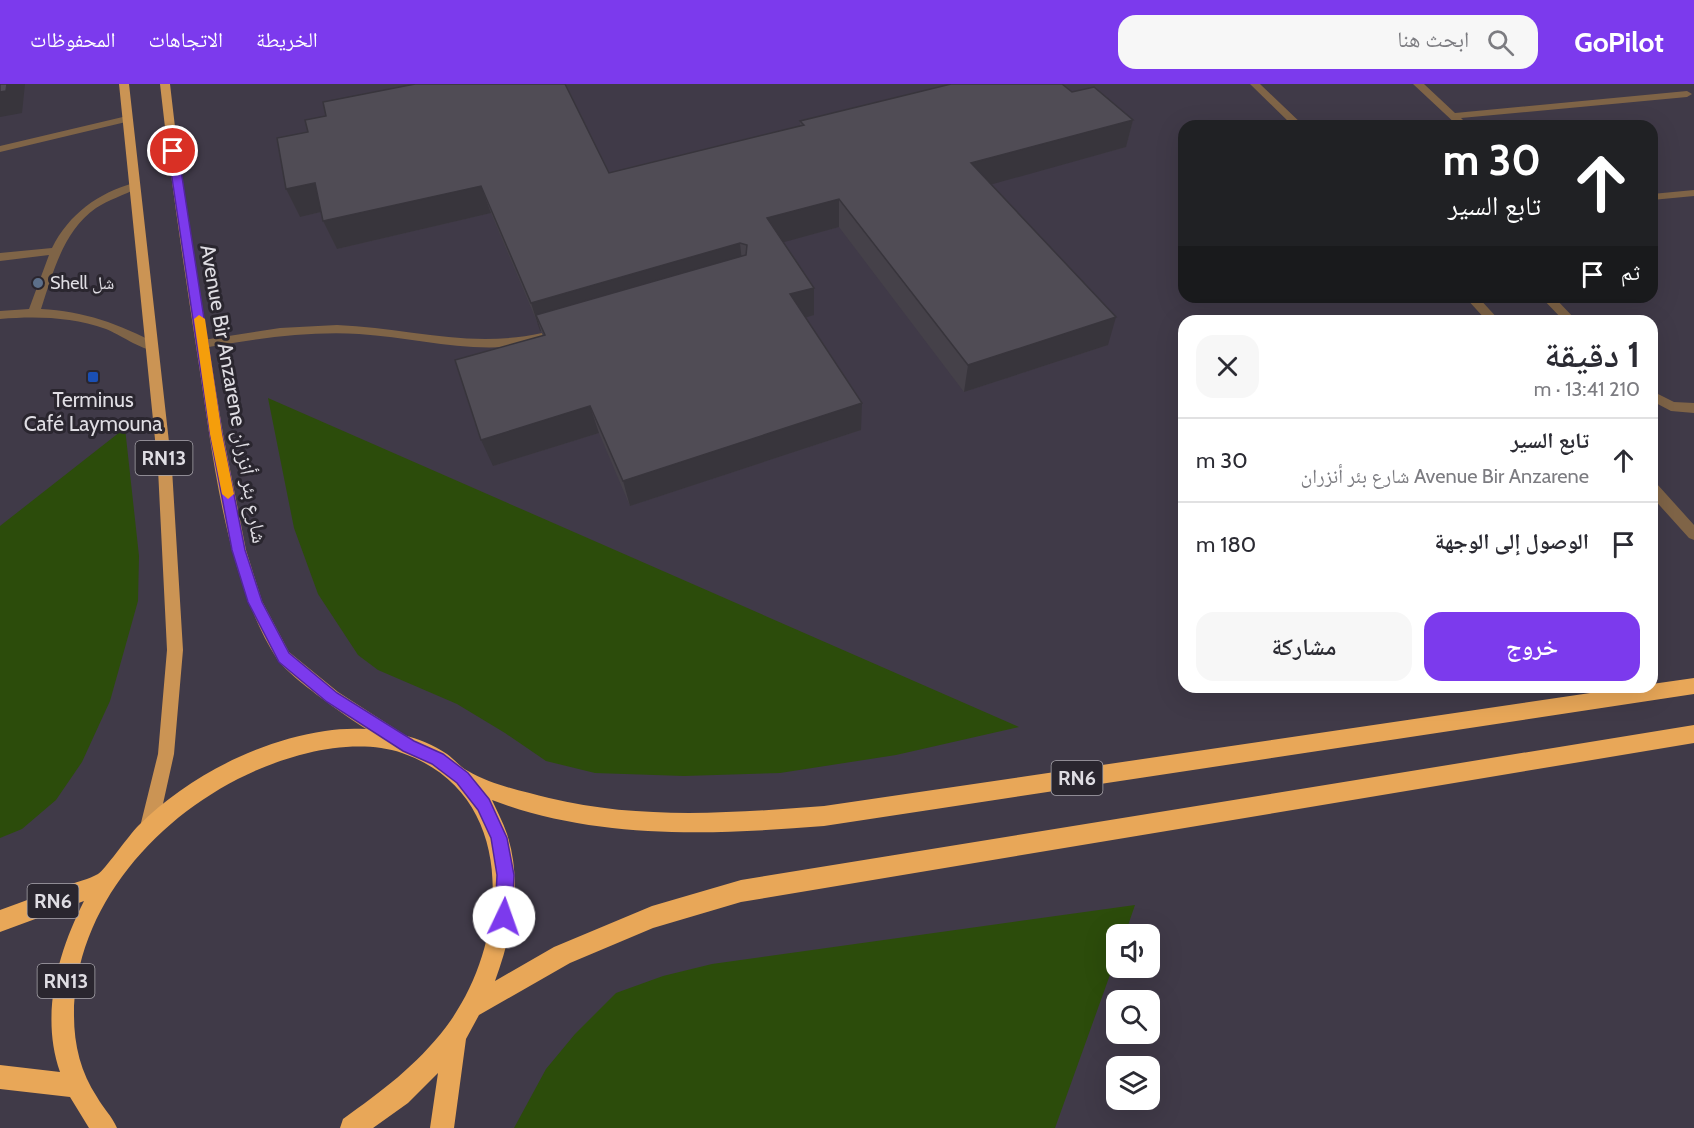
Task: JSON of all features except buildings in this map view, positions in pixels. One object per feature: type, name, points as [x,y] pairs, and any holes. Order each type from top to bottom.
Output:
[{"type":"highway","name":"RN6","points":[[1658,691],[1694,686]]},
{"type":"highway","name":"RN6","points":[[462,778],[514,798],[592,815],[677,824],[758,822],[835,815],[1647,693]]},
{"type":"highway","points":[[472,1007],[572,951],[652,917],[741,891],[1694,734]]},
{"type":"highway","name":"RN13","points":[[105,1128],[92,1115],[75,1086],[63,1048],[62,1007],[69,964],[84,922],[106,882],[148,831],[189,796],[233,769],[279,750],[325,740],[368,738],[408,746],[437,759],[462,778],[484,804],[495,830],[506,875],[504,917],[493,962],[472,1007],[455,1035],[404,1090],[352,1128]]},
{"type":"highway","name":"RN6","points":[[0,921],[106,882]]},
{"type":"highway","name":"RN13","points":[[441,1128],[455,1035]]},
{"type":"highway","points":[[0,1077],[75,1086]]},
{"type":"main road","name":"RN13","points":[[124,84],[165,469],[175,650],[166,754],[148,831]]},
{"type":"main road","name":"Avenue Bir Anzarene شارع بئر أنزران","points":[[165,84],[175,170],[216,434],[239,550],[255,602],[284,657],[332,698],[408,746]]},
{"type":"lane","points":[[1256,84],[1293,120]]},
{"type":"lane","points":[[1418,84],[1458,120]]},
{"type":"lane","points":[[1675,84],[1691,96]]},
{"type":"lane","points":[[1454,116],[1691,96]]},
{"type":"lane","points":[[0,149],[127,119]]},
{"type":"lane","points":[[34,311],[56,251],[79,217],[92,206],[134,186]]},
{"type":"lane","points":[[1658,196],[1694,193]]},
{"type":"lane","points":[[0,257],[56,251]]},
{"type":"lane","points":[[1477,303],[1488,315]]},
{"type":"lane","points":[[1553,303],[1565,315]]},
{"type":"lane","points":[[0,315],[34,311],[76,315],[105,323],[153,347]]},
{"type":"lane","points":[[203,344],[283,330],[325,328],[361,330],[464,344],[517,343],[554,334]]},
{"type":"lane","points":[[1658,398],[1671,406],[1694,408]]},
{"type":"lane","points":[[1658,495],[1694,534]]},
{"type":"shaded area","points":[[0,84],[1694,84],[1694,1128],[0,1128]]},
{"type":"green space","points":[[268,398],[1019,727],[896,755],[780,773],[684,776],[595,773],[546,761],[457,704],[378,670],[358,655],[318,594],[294,528]]},
{"type":"green space","points":[[125,428],[139,556],[138,601],[110,701],[82,762],[56,800],[22,829],[0,838],[0,526]]},
{"type":"green space","points":[[1135,905],[1128,924],[1106,924],[1106,978],[1109,978],[1055,1128],[514,1128],[546,1069],[575,1034],[616,993],[663,976],[712,964]]},
{"type":"slow traffic","points":[[199,319],[216,434],[228,494]]},
{"type":"place","name":"Shell شل","points":[[38,283]]},
{"type":"place","name":"Terminus Café Laymouna","points":[[93,377]]},
{"type":"route","points":[[173,151],[216,434],[239,550],[255,602],[284,657],[332,698],[408,746],[437,759],[462,778],[484,804],[499,838],[506,875],[504,917]]}]
